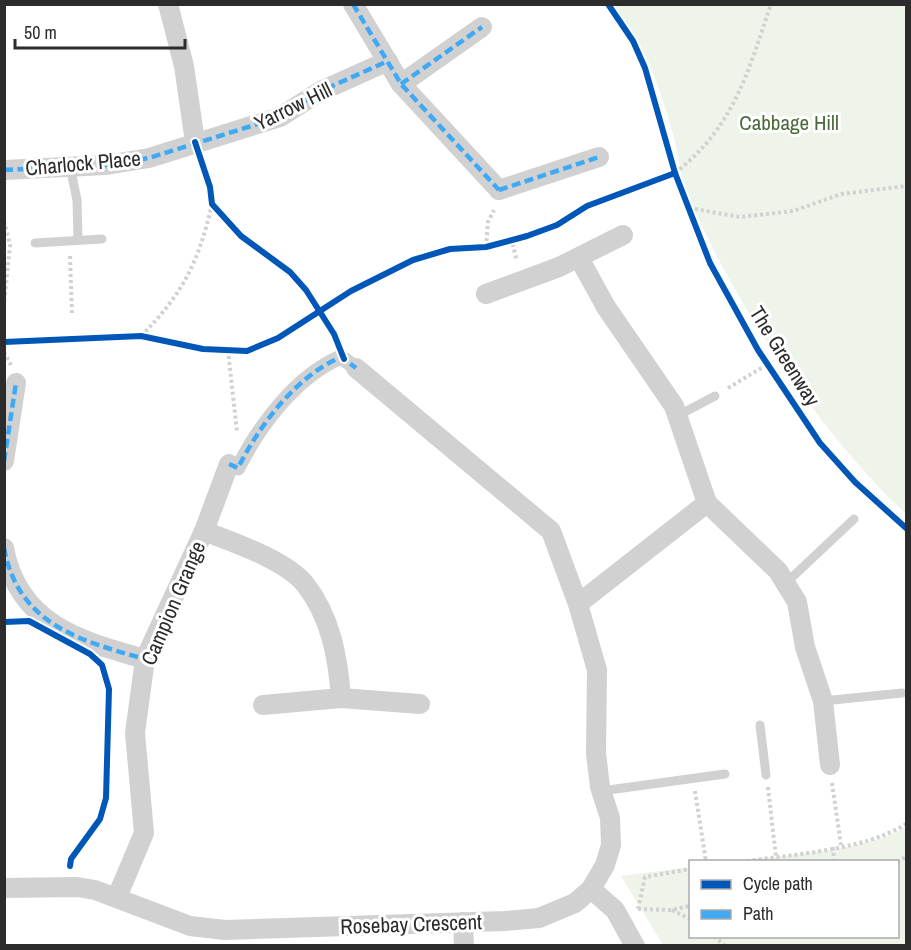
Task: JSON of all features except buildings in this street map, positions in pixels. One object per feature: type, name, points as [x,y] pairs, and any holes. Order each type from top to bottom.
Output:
[{"type":"street","points":[[168,4],[184,66],[195,142]]},
{"type":"street","points":[[353,4],[401,84],[497,201],[599,157]]},
{"type":"street","points":[[401,84],[482,27]]},
{"type":"street","name":"Yarrow Hill","points":[[195,142],[280,117],[321,91],[388,61]]},
{"type":"street","name":"Charlock Place","points":[[4,170],[106,165],[149,158],[195,142]]},
{"type":"street","points":[[486,294],[579,258],[623,236]]},
{"type":"street","points":[[579,258],[606,307],[674,406],[707,503],[787,582],[797,603],[805,647],[823,701],[830,765]]},
{"type":"street","points":[[229,464],[238,468],[253,438],[278,406],[333,360],[341,357],[356,368]]},
{"type":"street","name":"Rosebay Crescent","points":[[4,888],[77,887],[117,897],[142,910],[224,938],[539,918],[575,903],[591,889],[605,865],[611,846],[609,818],[601,791],[596,753],[597,670],[578,604],[551,531],[356,368]]},
{"type":"street","points":[[4,461],[16,383]]},
{"type":"street","name":"Campion Grange","points":[[117,897],[144,833],[135,733],[145,659],[204,531],[229,464]]},
{"type":"street","points":[[578,604],[707,503]]},
{"type":"street","points":[[204,531],[262,554],[304,583],[326,621],[338,659],[341,698]]},
{"type":"street","points":[[4,548],[8,568],[18,585],[56,628],[92,644],[145,659]]},
{"type":"street","points":[[263,705],[341,698],[420,704]]},
{"type":"street","points":[[591,889],[615,910],[634,945]]},
{"type":"street","points":[[463,922],[464,945]]},
{"type":"lane","points":[[70,166],[77,200],[73,240]]},
{"type":"lane","points":[[35,243],[102,239]]},
{"type":"lane","points":[[677,416],[715,396]]},
{"type":"lane","points":[[787,582],[854,519]]},
{"type":"lane","points":[[823,701],[902,693]]},
{"type":"lane","points":[[760,725],[766,775]]},
{"type":"lane","points":[[601,791],[725,774]]},
{"type":"path","points":[[666,177],[675,173],[700,151],[730,114],[771,4]]},
{"type":"path","points":[[675,173],[678,182]]},
{"type":"path","points":[[689,208],[740,217],[793,211],[841,194],[906,186]]},
{"type":"path","points":[[141,336],[174,300],[202,245],[212,204],[211,195]]},
{"type":"path","points":[[686,200],[693,219]]},
{"type":"path","points":[[486,247],[488,222],[497,201]]},
{"type":"path","points":[[212,204],[221,214]]},
{"type":"path","points":[[4,221],[10,246],[4,305]]},
{"type":"path","points":[[502,241],[519,237]]},
{"type":"path","points":[[72,314],[73,240]]},
{"type":"path","points":[[477,247],[494,244]]},
{"type":"path","points":[[130,337],[152,338]]},
{"type":"path","points":[[220,350],[231,350],[238,435],[229,464]]},
{"type":"path","points":[[715,396],[768,364]]},
{"type":"path","points":[[830,765],[841,845]]},
{"type":"path","points":[[766,775],[776,857]]},
{"type":"path","points":[[693,778],[706,860]]},
{"type":"path","points":[[750,860],[833,848],[894,832],[906,824]]},
{"type":"path","points":[[833,848],[834,860]]},
{"type":"path","points":[[638,909],[645,877],[689,869]]},
{"type":"path","points":[[619,918],[638,909],[671,910],[689,906]]},
{"type":"path","points":[[671,910],[689,919]]},
{"type":"green space","name":"Cabbage Hill","points":[[613,5],[906,5],[906,514],[849,454],[821,420],[745,307],[689,200],[667,114],[649,64],[633,33]]},
{"type":"green space","points":[[906,827],[906,945],[663,945],[621,876],[689,867],[689,938],[899,938],[899,860],[743,860],[823,851],[868,842]]},
{"type":"marked path","points":[[353,4],[401,84],[499,190]]},
{"type":"marked path","points":[[401,84],[482,27]]},
{"type":"marked path","points":[[4,170],[106,165],[149,158],[280,117],[321,91],[388,61]]},
{"type":"marked path","points":[[499,190],[599,157]]},
{"type":"marked path","points":[[229,464],[238,468],[268,419],[294,389],[309,376],[341,357],[356,368]]},
{"type":"marked path","points":[[4,461],[16,383]]},
{"type":"marked path","points":[[4,548],[11,574],[23,595],[38,612],[55,625],[76,636],[145,659]]},
{"type":"cycle path","name":"The Greenway","points":[[608,4],[633,41],[645,68],[675,173],[710,263],[758,350],[820,443],[855,482],[906,528]]},
{"type":"cycle path","points":[[195,142],[210,187],[212,204],[241,236],[290,272],[306,290],[334,334],[344,359]]},
{"type":"cycle path","points":[[4,342],[141,336],[203,349],[247,351],[278,338],[351,291],[413,260],[450,249],[486,247],[527,236],[557,225],[587,206],[675,173]]},
{"type":"cycle path","points":[[4,622],[29,621],[90,654],[102,665],[109,689],[106,798],[100,819],[71,859],[70,866]]}]
